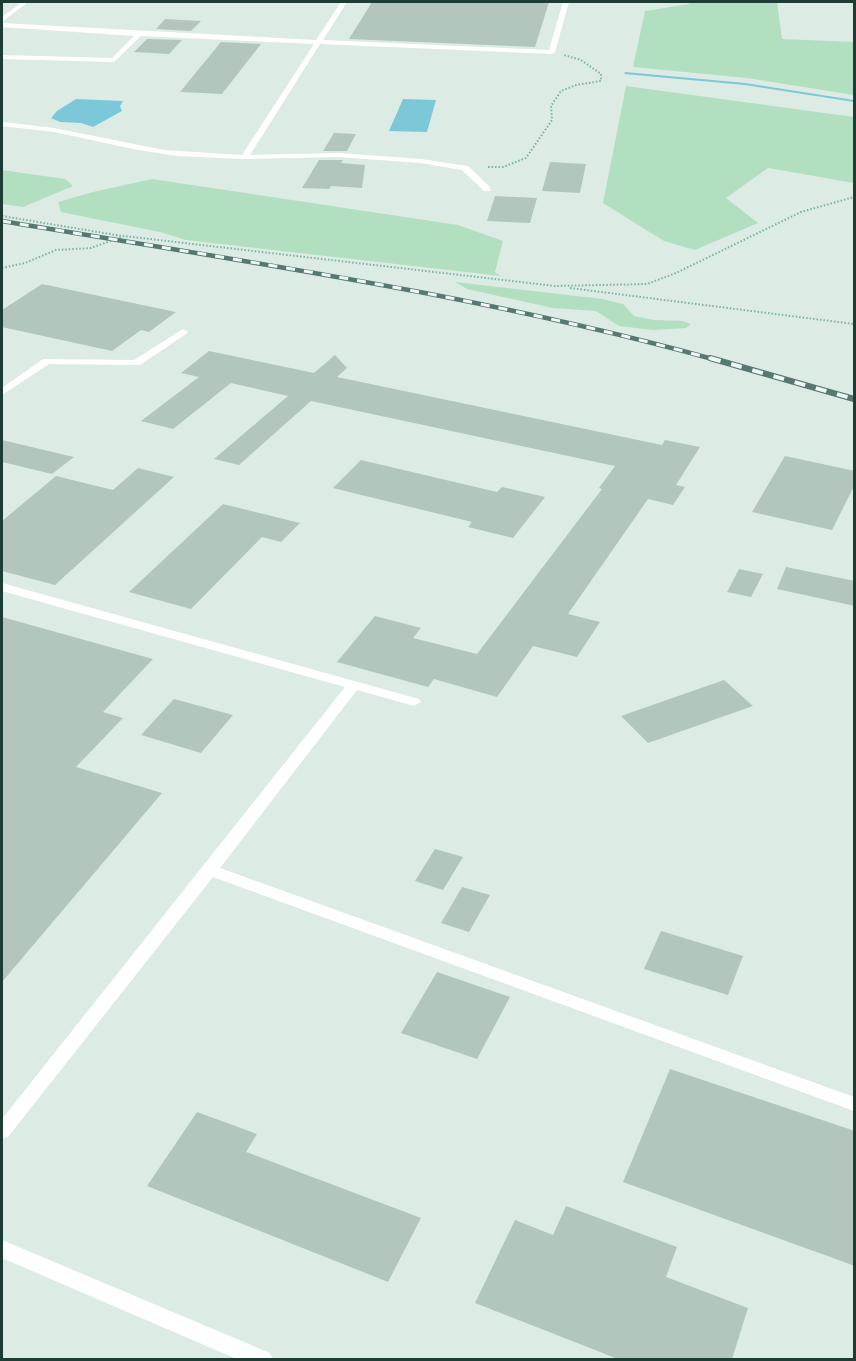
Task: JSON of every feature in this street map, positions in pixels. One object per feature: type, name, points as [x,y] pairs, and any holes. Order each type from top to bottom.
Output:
[{"type":"lane","points":[[2,20],[25,2]]},
{"type":"lane","points":[[244,157],[344,2]]},
{"type":"lane","points":[[2,26],[552,52],[566,2]]},
{"type":"lane","points":[[2,57],[114,60],[139,34]]},
{"type":"lane","points":[[2,124],[50,128],[139,148],[188,156],[338,155],[421,161],[465,168],[487,189]]},
{"type":"lane","points":[[2,392],[46,361],[136,363],[183,332]]},
{"type":"lane","points":[[2,587],[414,702]]},
{"type":"lane","points":[[2,1132],[354,685]]},
{"type":"lane","points":[[210,870],[855,1104]]},
{"type":"lane","points":[[2,1249],[263,1359]]},
{"type":"path","points":[[465,168],[503,167],[526,158],[552,120],[551,106],[561,91],[576,85],[601,81],[601,74],[581,60],[552,52]]},
{"type":"path","points":[[555,286],[647,284],[676,273],[801,212],[855,197]]},
{"type":"path","points":[[2,216],[124,236],[555,286],[855,324]]},
{"type":"path","points":[[2,268],[25,263],[56,250],[91,248],[124,236]]},
{"type":"green space","points":[[689,2],[777,2],[782,39],[854,42],[854,95],[747,78],[633,67],[645,11],[689,4]]},
{"type":"green space","points":[[626,86],[854,117],[854,183],[768,168],[726,198],[758,223],[695,250],[664,241],[603,203]]},
{"type":"green space","points":[[2,170],[65,179],[73,186],[23,207],[2,204]]},
{"type":"green space","points":[[152,179],[458,225],[503,241],[495,272],[501,276],[186,240],[160,232],[61,212],[58,202]]},
{"type":"green space","points":[[455,282],[603,299],[623,304],[634,316],[653,320],[683,321],[691,324],[686,328],[653,330],[619,326],[596,311],[553,308],[467,289]]},
{"type":"water","points":[[76,99],[123,101],[120,106],[122,111],[93,127],[81,123],[60,122],[51,118],[57,111]]},
{"type":"water","points":[[403,99],[436,100],[427,132],[389,131]]},
{"type":"building","points":[[372,2],[549,2],[535,47],[349,39]]},
{"type":"building","points":[[165,19],[201,21],[191,31],[156,29]]},
{"type":"building","points":[[147,39],[182,40],[169,54],[134,52]]},
{"type":"building","points":[[221,42],[261,44],[222,94],[180,92]]},
{"type":"building","points":[[334,133],[356,134],[347,151],[323,151]]},
{"type":"building","points":[[319,160],[343,160],[341,163],[365,165],[362,188],[331,186],[329,189],[302,188]]},
{"type":"building","points":[[550,162],[586,164],[580,193],[542,191]]},
{"type":"building","points":[[495,196],[537,198],[530,223],[487,221]]},
{"type":"building","points":[[42,284],[176,312],[149,332],[141,330],[112,351],[2,327],[2,310]]},
{"type":"building","points":[[209,351],[314,373],[335,355],[347,368],[337,377],[662,445],[665,440],[700,447],[676,485],[685,487],[673,505],[648,499],[568,614],[600,622],[577,657],[533,646],[497,697],[434,679],[428,687],[337,662],[375,616],[421,628],[413,638],[477,654],[602,489],[599,488],[615,466],[311,401],[239,465],[214,459],[288,396],[231,383],[173,429],[141,421],[199,377],[181,373]]},
{"type":"building","points":[[2,440],[74,457],[52,474],[2,462]]},
{"type":"building","points":[[785,456],[855,471],[855,484],[832,530],[752,512]]},
{"type":"building","points":[[361,460],[497,492],[502,487],[545,497],[513,538],[468,527],[472,522],[333,488]]},
{"type":"building","points":[[138,468],[174,477],[55,585],[2,571],[2,521],[56,476],[113,490]]},
{"type":"building","points":[[223,504],[300,523],[281,542],[262,537],[191,609],[129,592]]},
{"type":"building","points":[[786,567],[855,581],[855,606],[777,589]]},
{"type":"building","points":[[739,569],[763,574],[751,597],[727,592]]},
{"type":"building","points":[[2,617],[153,659],[103,712],[123,718],[76,767],[162,793],[2,982]]},
{"type":"building","points":[[724,680],[753,706],[648,743],[621,716]]},
{"type":"building","points":[[174,699],[233,715],[201,753],[141,735]]},
{"type":"building","points":[[435,849],[463,857],[443,890],[415,881]]},
{"type":"building","points":[[462,887],[490,895],[469,932],[441,923]]},
{"type":"building","points":[[661,931],[743,956],[728,995],[644,969]]},
{"type":"building","points":[[437,972],[510,997],[477,1059],[401,1033]]},
{"type":"building","points":[[670,1069],[855,1131],[855,1266],[623,1182]]},
{"type":"building","points":[[197,1112],[257,1134],[246,1152],[421,1218],[388,1282],[147,1186]]},
{"type":"building","points":[[566,1206],[677,1247],[666,1277],[748,1308],[732,1359],[618,1359],[475,1303],[515,1220],[553,1235]]},
{"type":"waterway","points":[[625,73],[745,84],[854,101]]},
{"type":"railway","points":[[2,221],[271,265],[450,298],[539,316],[716,360]]},
{"type":"railway","points":[[710,358],[854,399]]}]
